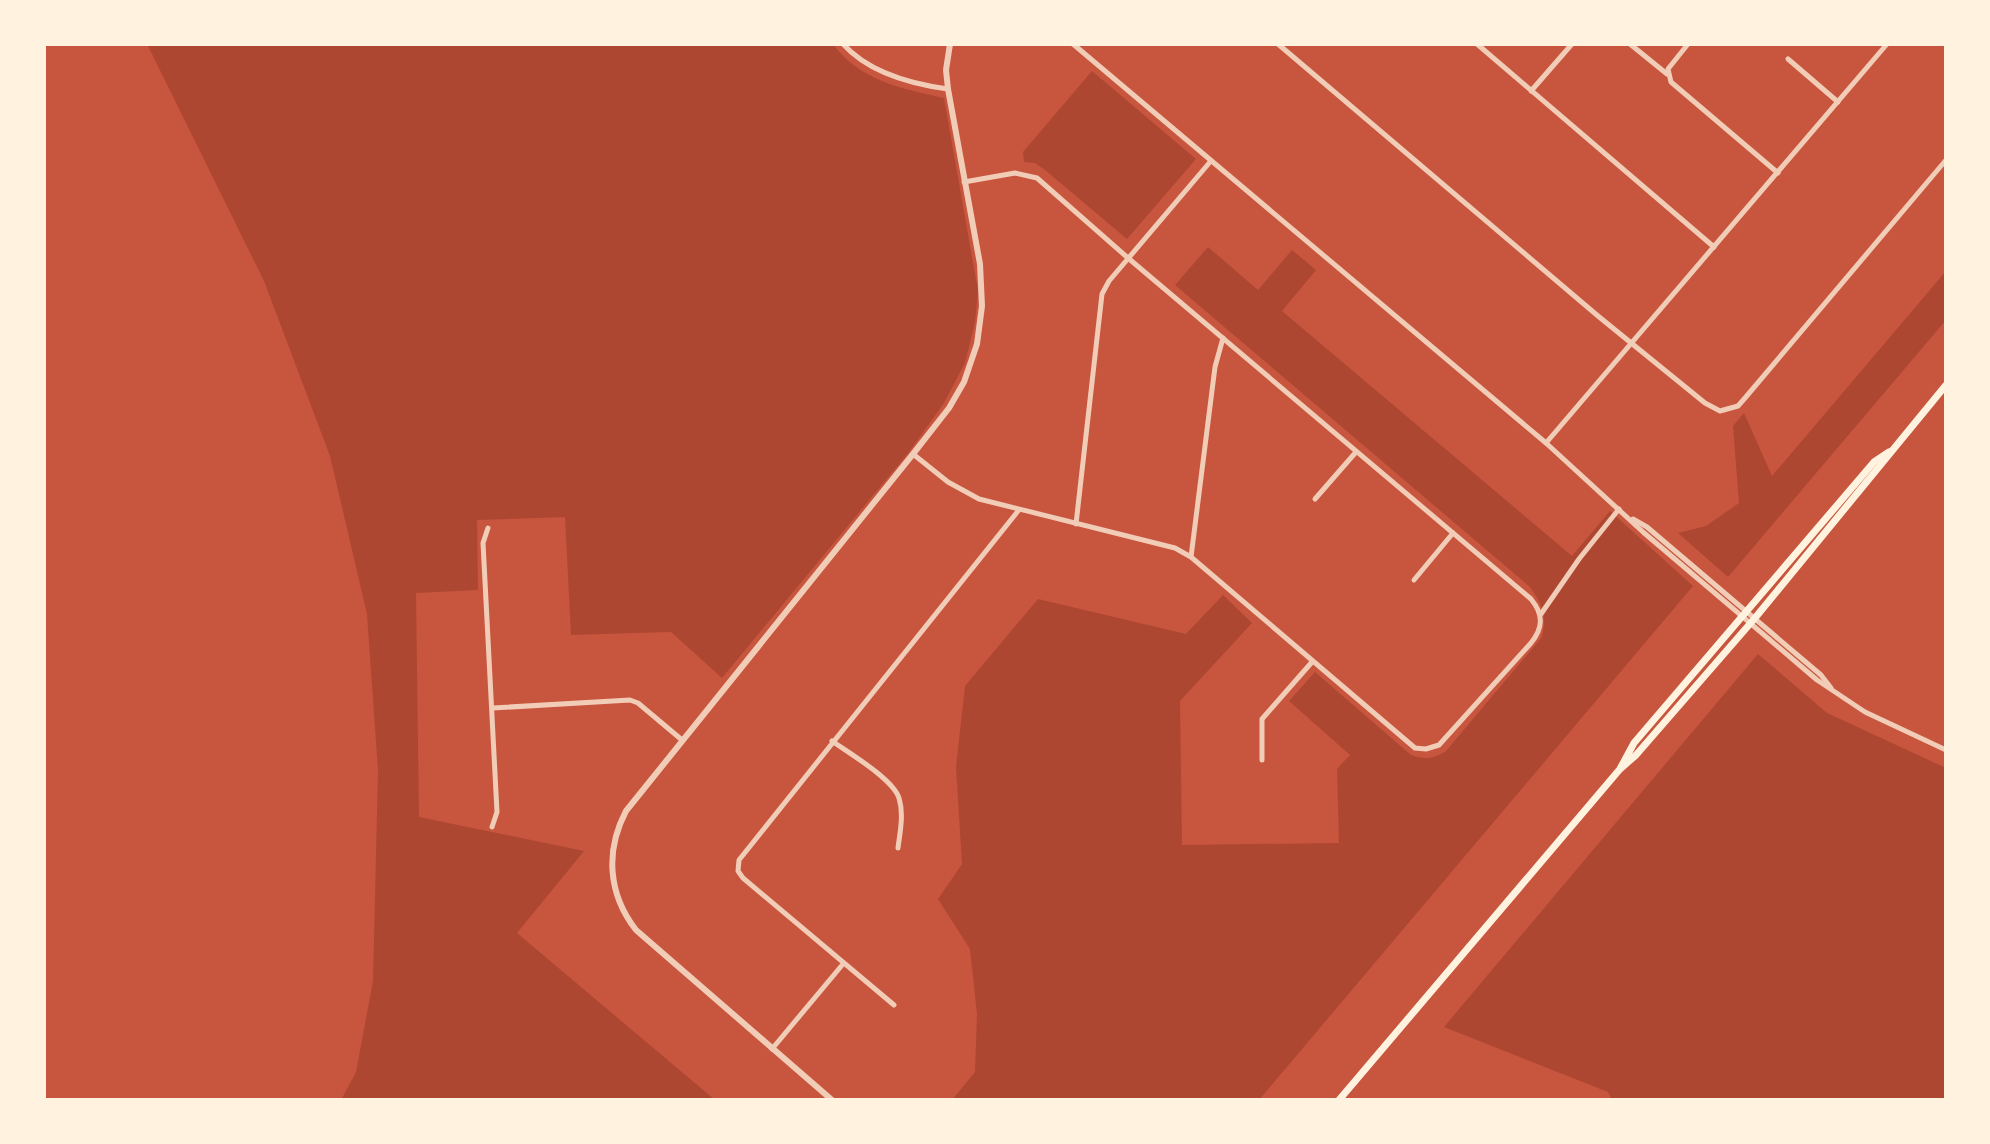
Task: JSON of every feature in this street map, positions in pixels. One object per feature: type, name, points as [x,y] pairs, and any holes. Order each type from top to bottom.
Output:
[{"type":"main road","points":[[1339,1100],[1620,769],[1644,747],[1752,622],[1946,385]]},
{"type":"main road","points":[[1620,769],[1634,743],[1874,462],[1889,452]]},
{"type":"street","points":[[843,44],[855,56],[898,78],[948,89]]},
{"type":"street","points":[[832,1100],[646,941],[630,923],[618,898],[611,863],[620,823],[626,811],[913,454],[964,382],[977,344],[983,292],[948,89],[946,70],[950,44]]},
{"type":"street","points":[[1073,44],[1546,443],[1643,532],[1821,675],[1831,688],[1865,712],[1946,750]]},
{"type":"street","points":[[1278,44],[1714,409],[1726,411],[1738,406],[1946,160]]},
{"type":"street","points":[[1477,44],[1714,247]]},
{"type":"street","points":[[1531,91],[1572,44]]},
{"type":"street","points":[[1630,44],[1667,74],[1673,86],[1778,173]]},
{"type":"street","points":[[1667,74],[1670,65],[1688,44]]},
{"type":"street","points":[[1546,443],[1887,44]]},
{"type":"street","points":[[1788,59],[1838,102]]},
{"type":"street","points":[[1076,524],[1102,294],[1109,281],[1211,162]]},
{"type":"street","points":[[913,454],[964,493],[1018,511],[1175,548],[1191,557],[1415,748],[1439,745],[1531,643],[1540,628],[1540,615],[1531,599],[1037,178],[1015,173],[964,182]]},
{"type":"street","points":[[1191,557],[1215,367],[1223,338]]},
{"type":"street","points":[[1315,499],[1356,452]]},
{"type":"street","points":[[1540,615],[1619,509]]},
{"type":"street","points":[[894,1005],[743,878],[738,868],[740,857],[1018,511]]},
{"type":"street","points":[[488,528],[483,543],[497,812],[492,827]]},
{"type":"street","points":[[1414,580],[1453,533]]},
{"type":"street","points":[[1262,760],[1262,719],[1312,662]]},
{"type":"street","points":[[493,708],[630,700],[638,703],[682,740]]},
{"type":"street","points":[[832,741],[888,782],[898,794],[901,810],[898,848]]},
{"type":"street","points":[[772,1049],[843,964]]},
{"type":"shaded area","points":[[147,44],[833,44],[868,75],[944,98],[978,291],[975,322],[965,363],[944,403],[909,452],[722,678],[671,632],[571,635],[565,517],[477,520],[478,590],[416,593],[419,817],[584,851],[517,933],[715,1100],[341,1100],[356,1072],[373,981],[378,770],[367,614],[330,456],[264,281]]},
{"type":"shaded area","points":[[1092,71],[1196,159],[1127,239],[1045,170],[1035,163],[1024,162],[1023,152]]},
{"type":"shaded area","points":[[1208,247],[1258,290],[1292,250],[1316,270],[1282,311],[1572,556],[1610,511],[1693,586],[1259,1100],[952,1100],[975,1072],[977,1014],[970,949],[938,899],[962,864],[956,767],[965,686],[1038,599],[1186,634],[1223,595],[1252,623],[1180,701],[1182,845],[1339,843],[1337,769],[1350,755],[1289,701],[1315,672],[1411,755],[1429,758],[1446,751],[1542,637],[1542,610],[1530,587],[1175,285]]},
{"type":"shaded area","points":[[1946,271],[1946,320],[1728,577],[1678,533],[1706,526],[1739,503],[1733,426],[1744,413],[1772,476]]},
{"type":"shaded area","points":[[1758,654],[1827,713],[1946,768],[1946,1100],[1612,1100],[1608,1092],[1444,1027]]}]
